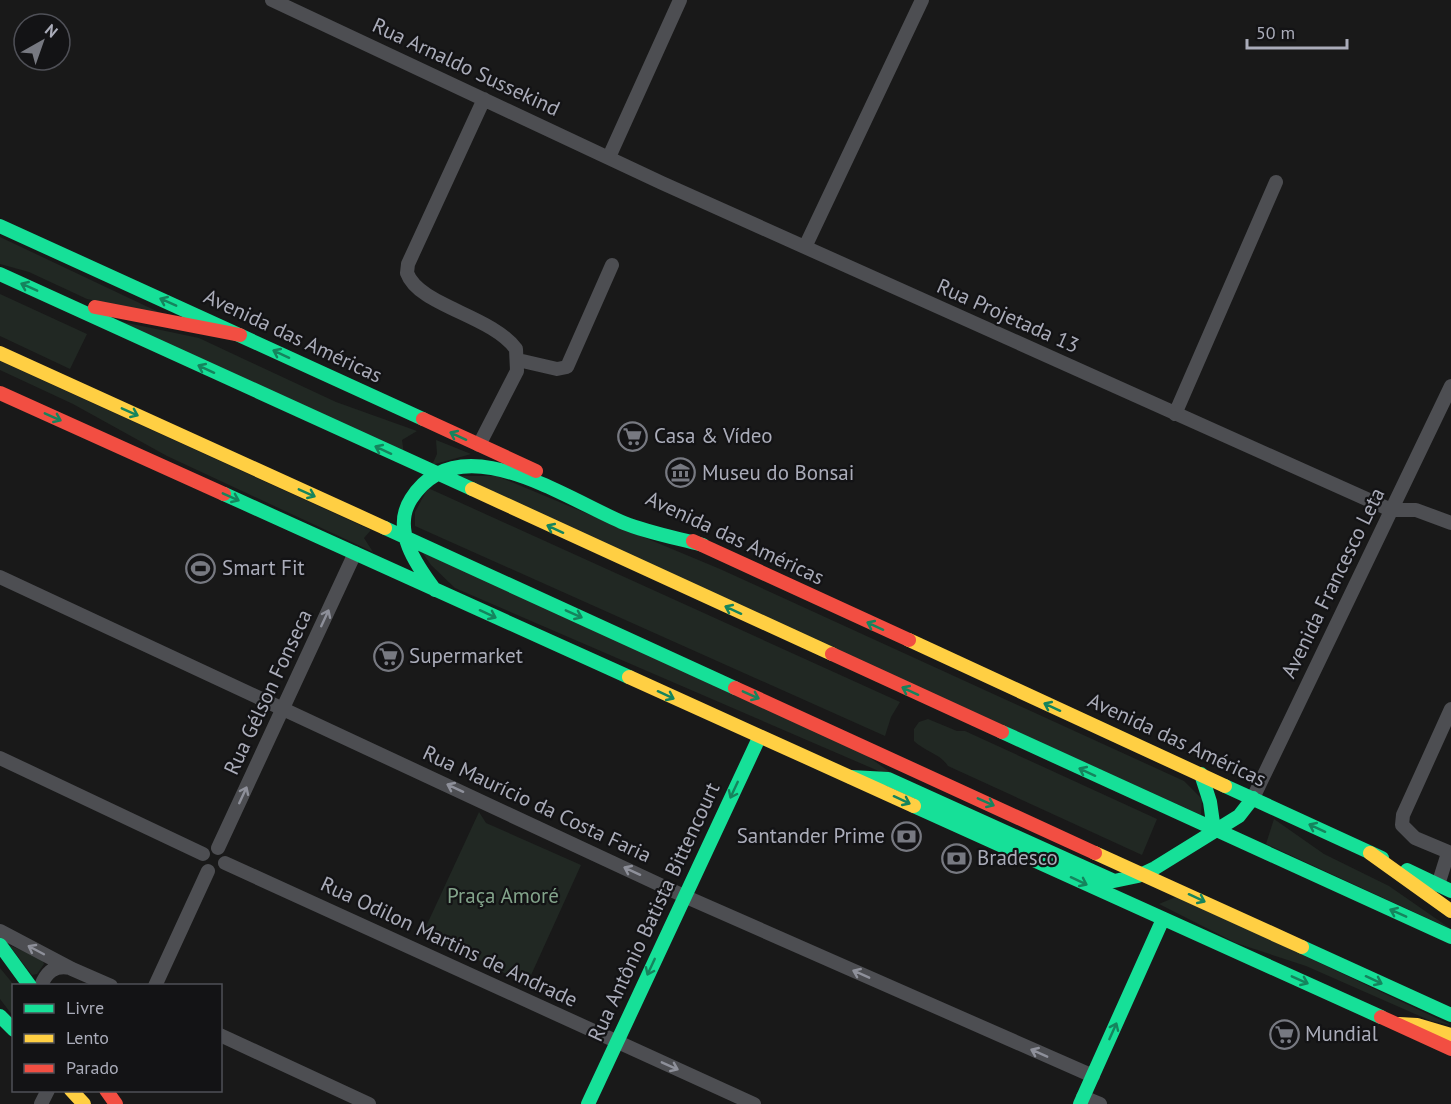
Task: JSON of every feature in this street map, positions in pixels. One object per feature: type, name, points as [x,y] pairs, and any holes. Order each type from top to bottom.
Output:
[{"type":"main road","name":"Avenida das Américas","points":[[0,226],[703,545],[1444,888]]},
{"type":"main road","points":[[0,274],[1451,938]]},
{"type":"main road","points":[[57,299],[240,335]]},
{"type":"main road","points":[[0,353],[1451,1015]]},
{"type":"main road","points":[[0,393],[1451,1049]]},
{"type":"main road","points":[[435,590],[416,565],[406,538],[404,525],[406,508],[417,490],[436,475],[461,466],[503,468],[626,524],[703,545]]},
{"type":"main road","name":"Rua Antônio Batista Bittencourt","points":[[588,1104],[759,738]]},
{"type":"main road","points":[[1201,774],[1210,802],[1214,830]]},
{"type":"main road","points":[[851,777],[888,779],[1114,881],[1144,874],[1239,816],[1253,798]]},
{"type":"main road","points":[[1370,853],[1451,911]]},
{"type":"main road","points":[[1082,1100],[1163,920]]},
{"type":"main road","points":[[0,945],[29,984]]},
{"type":"main road","points":[[0,958],[18,969]]},
{"type":"main road","points":[[1,1015],[12,1028]]},
{"type":"main road","points":[[1399,1024],[1417,1025],[1451,1035]]},
{"type":"main road","points":[[73,1092],[84,1104]]},
{"type":"street","name":"Rua Arnaldo Sussekind","points":[[272,0],[609,157]]},
{"type":"street","points":[[609,157],[680,0]]},
{"type":"street","points":[[805,247],[922,0]]},
{"type":"street","points":[[479,445],[517,371],[516,349],[508,338],[417,289],[407,273],[408,264],[484,99]]},
{"type":"street","name":"Rua Projetada 13","points":[[609,157],[1391,510]]},
{"type":"street","points":[[1175,414],[1276,182]]},
{"type":"street","points":[[518,360],[557,369],[567,367],[612,265]]},
{"type":"street","name":"Avenida Francesco Leta","points":[[1253,798],[1451,386]]},
{"type":"street","points":[[1391,510],[1416,510],[1451,523]]},
{"type":"street","name":"Rua Gélson Fonseca","points":[[218,848],[355,553]]},
{"type":"street","name":"Rua Maurício da Costa Faria","points":[[0,577],[684,896],[1092,1076]]},
{"type":"street","points":[[1444,888],[1450,853],[1415,838],[1402,825],[1403,815],[1451,709]]},
{"type":"street","points":[[0,758],[203,854]]},
{"type":"street","points":[[209,848],[218,848],[225,854],[225,863],[215,872],[208,870],[202,861],[203,854],[209,848]]},
{"type":"street","name":"Rua Odilon Martins de Andrade","points":[[225,863],[754,1104]]},
{"type":"street","points":[[156,984],[208,870]]},
{"type":"street","points":[[0,931],[72,969],[106,984]]},
{"type":"street","points":[[42,984],[49,972],[64,967],[72,969]]},
{"type":"street","points":[[222,1036],[369,1104]]},
{"type":"street","points":[[1082,1100],[1100,1104]]},
{"type":"green space","points":[[0,237],[167,316],[87,299],[29,272],[0,264]]},
{"type":"green space","points":[[0,294],[87,334],[70,369],[0,336]]},
{"type":"green space","points":[[113,320],[199,338],[336,402],[417,431],[402,440],[404,454]]},
{"type":"green space","points":[[0,361],[371,530],[364,538],[373,552],[167,456],[73,404],[0,370]]},
{"type":"green space","points":[[436,440],[471,454],[432,465],[437,454]]},
{"type":"green space","points":[[453,476],[497,476],[720,569],[1184,781],[1202,799],[1201,815]]},
{"type":"green space","points":[[428,488],[900,702],[891,717],[885,736],[415,526],[415,512]]},
{"type":"green space","points":[[422,552],[856,748],[904,782],[455,588],[431,565]]},
{"type":"green space","points":[[928,719],[957,731],[965,731],[1157,819],[1142,855],[948,766],[941,758],[914,741],[914,729],[919,722]]},
{"type":"green space","name":"Praça Amoré","points":[[479,812],[486,823],[581,865],[527,984],[423,933]]},
{"type":"green space","points":[[1274,819],[1324,854],[1389,886],[1451,929],[1266,844]]},
{"type":"green space","points":[[1178,896],[1451,1025],[1431,1021],[1306,966],[1236,943],[1159,904]]},
{"type":"green space","points":[[9,945],[42,959],[44,964],[37,974],[32,975]]},
{"type":"green space","points":[[0,968],[13,984],[12,1015],[0,999]]},
{"type":"traffic: fast","points":[[0,226],[423,419]]},
{"type":"traffic: fast","points":[[0,274],[472,489]]},
{"type":"traffic: fast","points":[[435,590],[414,559],[409,547],[405,535],[406,511],[411,499],[432,477],[456,467],[484,467],[514,474],[544,485],[624,523],[653,533],[703,545]]},
{"type":"traffic: fast","points":[[224,494],[629,677]]},
{"type":"traffic: fast","points":[[385,528],[735,688]]},
{"type":"traffic: fast","points":[[1002,732],[1451,937]]},
{"type":"traffic: fast","points":[[588,1104],[759,738]]},
{"type":"traffic: fast","points":[[1201,774],[1210,802],[1214,830]]},
{"type":"traffic: fast","points":[[851,777],[888,779],[1114,881],[1138,876],[1155,868],[1239,816],[1253,798]]},
{"type":"traffic: fast","points":[[1225,786],[1382,858]]},
{"type":"traffic: fast","points":[[914,806],[1381,1017]]},
{"type":"traffic: fast","points":[[1407,870],[1451,891]]},
{"type":"traffic: fast","points":[[1080,1104],[1163,919]]},
{"type":"traffic: fast","points":[[0,945],[29,984]]},
{"type":"traffic: fast","points":[[1302,947],[1451,1015]]},
{"type":"traffic: fast","points":[[0,1016],[12,1028]]},
{"type":"traffic: slow","points":[[0,353],[385,528]]},
{"type":"traffic: slow","points":[[472,489],[832,654]]},
{"type":"traffic: slow","points":[[909,640],[1225,786]]},
{"type":"traffic: slow","points":[[629,677],[914,806]]},
{"type":"traffic: slow","points":[[1095,853],[1302,947]]},
{"type":"traffic: slow","points":[[1370,853],[1451,911]]},
{"type":"traffic: slow","points":[[1399,1024],[1417,1025],[1451,1035]]},
{"type":"traffic: slow","points":[[73,1092],[84,1104]]},
{"type":"traffic: jam","points":[[95,307],[240,335]]},
{"type":"traffic: jam","points":[[0,393],[224,494]]},
{"type":"traffic: jam","points":[[423,419],[536,471]]},
{"type":"traffic: jam","points":[[693,541],[909,640]]},
{"type":"traffic: jam","points":[[832,654],[1002,732]]},
{"type":"traffic: jam","points":[[735,688],[1095,853]]},
{"type":"traffic: jam","points":[[1381,1017],[1451,1049]]},
{"type":"traffic: jam","points":[[107,1092],[116,1104]]},
{"type":"place","name":"Casa & Vídeo","points":[[633,436]]},
{"type":"place","name":"Museu do Bonsai","points":[[681,473]]},
{"type":"place","name":"Smart Fit","points":[[201,568]]},
{"type":"place","name":"Supermarket","points":[[388,656]]},
{"type":"place","name":"Santander Prime","points":[[906,836]]},
{"type":"place","name":"Bradesco","points":[[956,858]]},
{"type":"place","name":"Mundial","points":[[1284,1034]]}]
